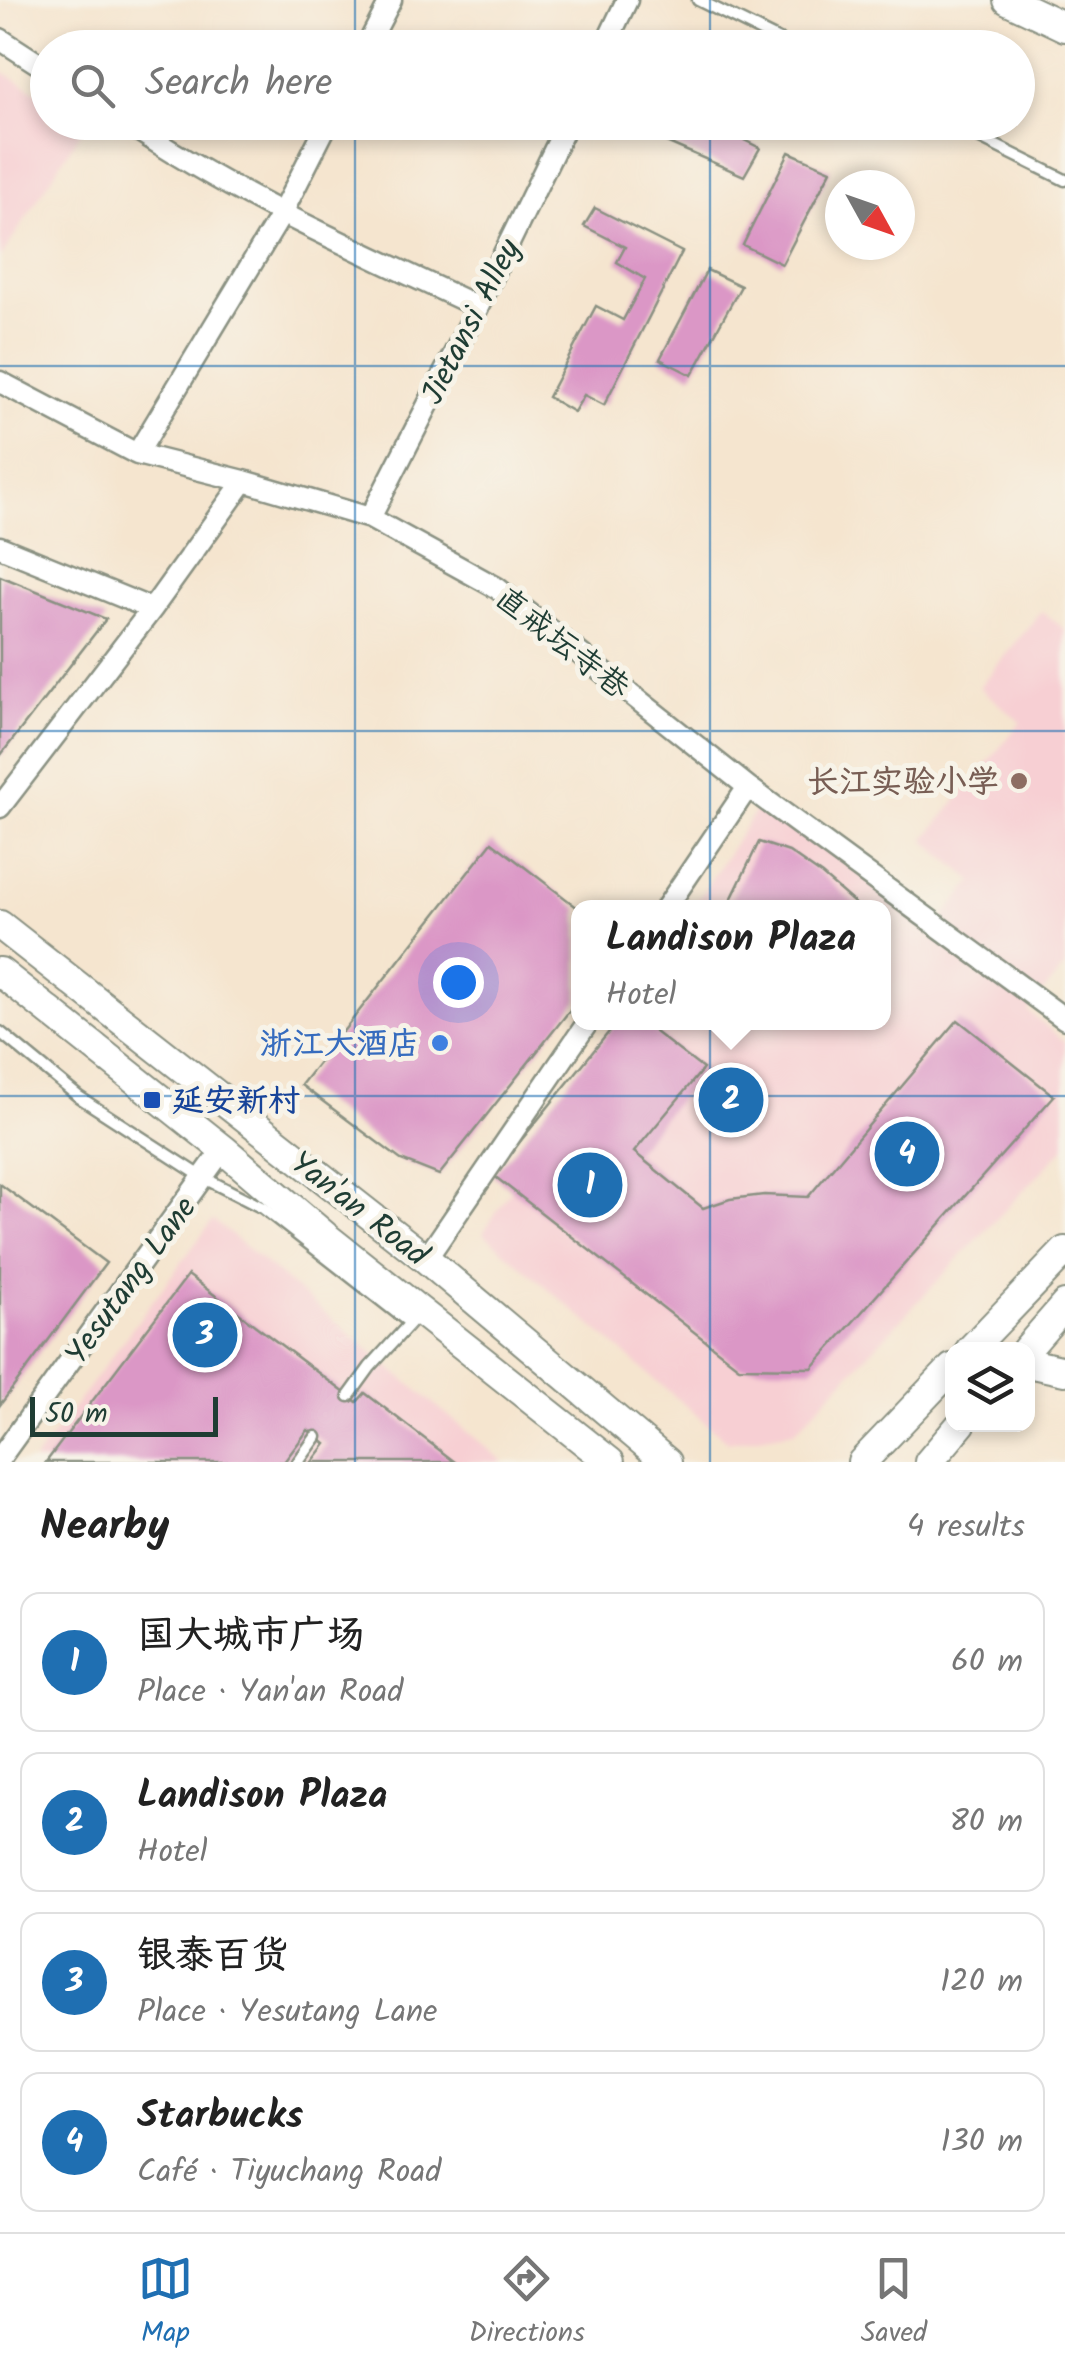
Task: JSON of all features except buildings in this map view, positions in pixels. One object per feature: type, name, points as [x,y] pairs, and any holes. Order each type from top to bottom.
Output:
[{"type":"main road","points":[[1008,0],[1065,27]]},
{"type":"main road","name":"Yan'an Road","points":[[0,925],[426,1259],[667,1462]]},
{"type":"main road","name":"Yan'an Road","points":[[0,972],[223,1149],[415,1317],[610,1462]]},
{"type":"main road","points":[[978,1342],[1065,1251]]},
{"type":"main road","points":[[1033,1342],[1065,1306]]},
{"type":"main road","points":[[415,1317],[580,1462]]},
{"type":"main road","points":[[1035,1364],[1065,1370]]},
{"type":"main road","points":[[862,1462],[945,1375]]},
{"type":"main road","points":[[929,1462],[954,1432]]},
{"type":"street","points":[[375,30],[390,0]]},
{"type":"street","points":[[613,30],[627,0]]},
{"type":"street","points":[[0,38],[30,58]]},
{"type":"street","points":[[152,140],[281,214],[478,307]]},
{"type":"street","points":[[137,454],[281,214],[319,140]]},
{"type":"street","name":"Jietansi Alley","points":[[370,518],[559,140]]},
{"type":"street","name":"直戒坛寺巷","points":[[0,382],[137,454],[370,518],[497,588],[748,787],[1065,1018]]},
{"type":"street","points":[[0,807],[152,609],[244,481]]},
{"type":"street","points":[[0,547],[152,609]]},
{"type":"street","points":[[671,900],[748,787]]},
{"type":"street","points":[[426,1259],[583,1030]]},
{"type":"street","name":"Yesutang Lane","points":[[0,1458],[223,1149]]},
{"type":"lane","points":[[698,0],[759,30]]},
{"type":"lane","points":[[984,140],[1065,180]]},
{"type":"lane","points":[[0,1032],[79,1098],[204,1178],[263,1208],[415,1317],[349,1396]]},
{"type":"lane","points":[[298,1462],[316,1437]]},
{"type":"shaded area","points":[[0,70],[30,88],[30,140],[75,140],[0,259]]},
{"type":"shaded area","points":[[1042,611],[1065,630],[1065,966],[1028,1011],[1065,1042],[1065,1147],[795,1431],[728,1442],[483,1233],[614,1030],[891,1030],[891,900],[698,900],[763,799],[932,931],[973,881],[924,840],[1021,722],[979,687]]},
{"type":"shaded area","points":[[213,1220],[504,1462],[33,1462]]},
{"type":"place","name":"长江实验小学","points":[[1019,781]]},
{"type":"place","name":"浙江大酒店","points":[[440,1043]]},
{"type":"place","name":"延安新村","points":[[152,1100]]},
{"type":"place","name":"Landison Plaza","points":[[731,1100]]},
{"type":"place","name":"Starbucks","points":[[907,1154]]},
{"type":"place","name":"国大城市广场","points":[[590,1185]]},
{"type":"place","name":"银泰百货","points":[[205,1335]]}]
